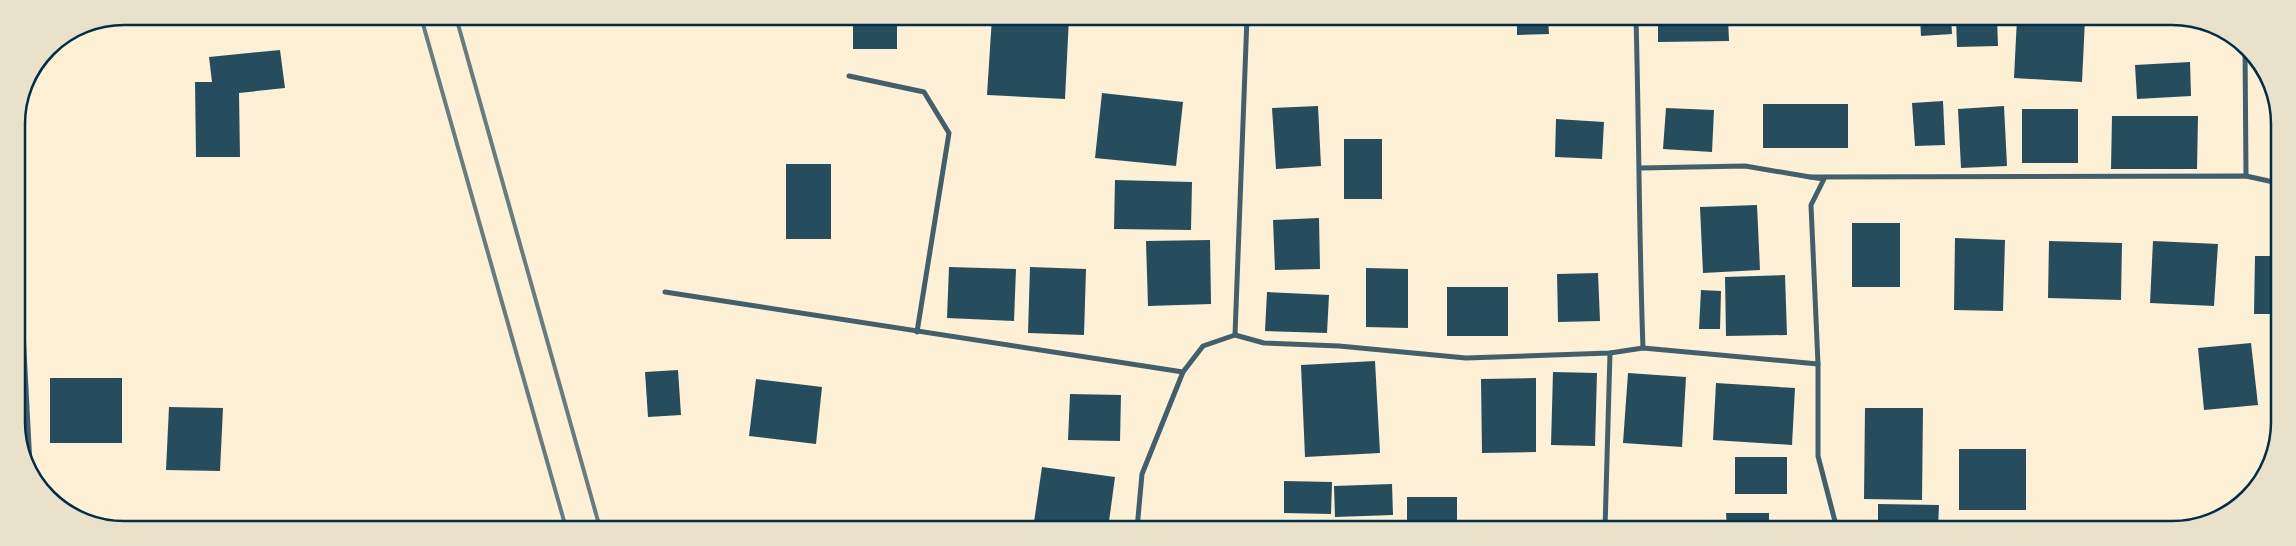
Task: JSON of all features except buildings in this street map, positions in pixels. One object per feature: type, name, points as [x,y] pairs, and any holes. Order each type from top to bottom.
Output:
[{"type":"street","points":[[1235,335],[1247,25]]},
{"type":"street","points":[[1636,25],[1641,168],[1639,230],[1643,348]]},
{"type":"street","points":[[2245,57],[2246,176]]},
{"type":"street","points":[[849,76],[924,92],[948,132],[917,332]]},
{"type":"street","points":[[1641,168],[1746,166],[1824,179],[1811,204],[1818,364],[1818,456],[1835,521]]},
{"type":"street","points":[[1810,177],[2246,176],[2271,181]]},
{"type":"street","points":[[665,292],[1183,372]]},
{"type":"street","points":[[1138,521],[1142,474],[1183,372],[1203,346],[1235,335],[1264,342],[1339,346],[1466,358],[1610,353],[1643,348],[1818,364]]},
{"type":"street","points":[[1605,521],[1610,353]]},
{"type":"street","points":[[25,369],[29,451]]},
{"type":"railway","points":[[423,25],[564,521]]},
{"type":"railway","points":[[458,25],[598,521]]}]
